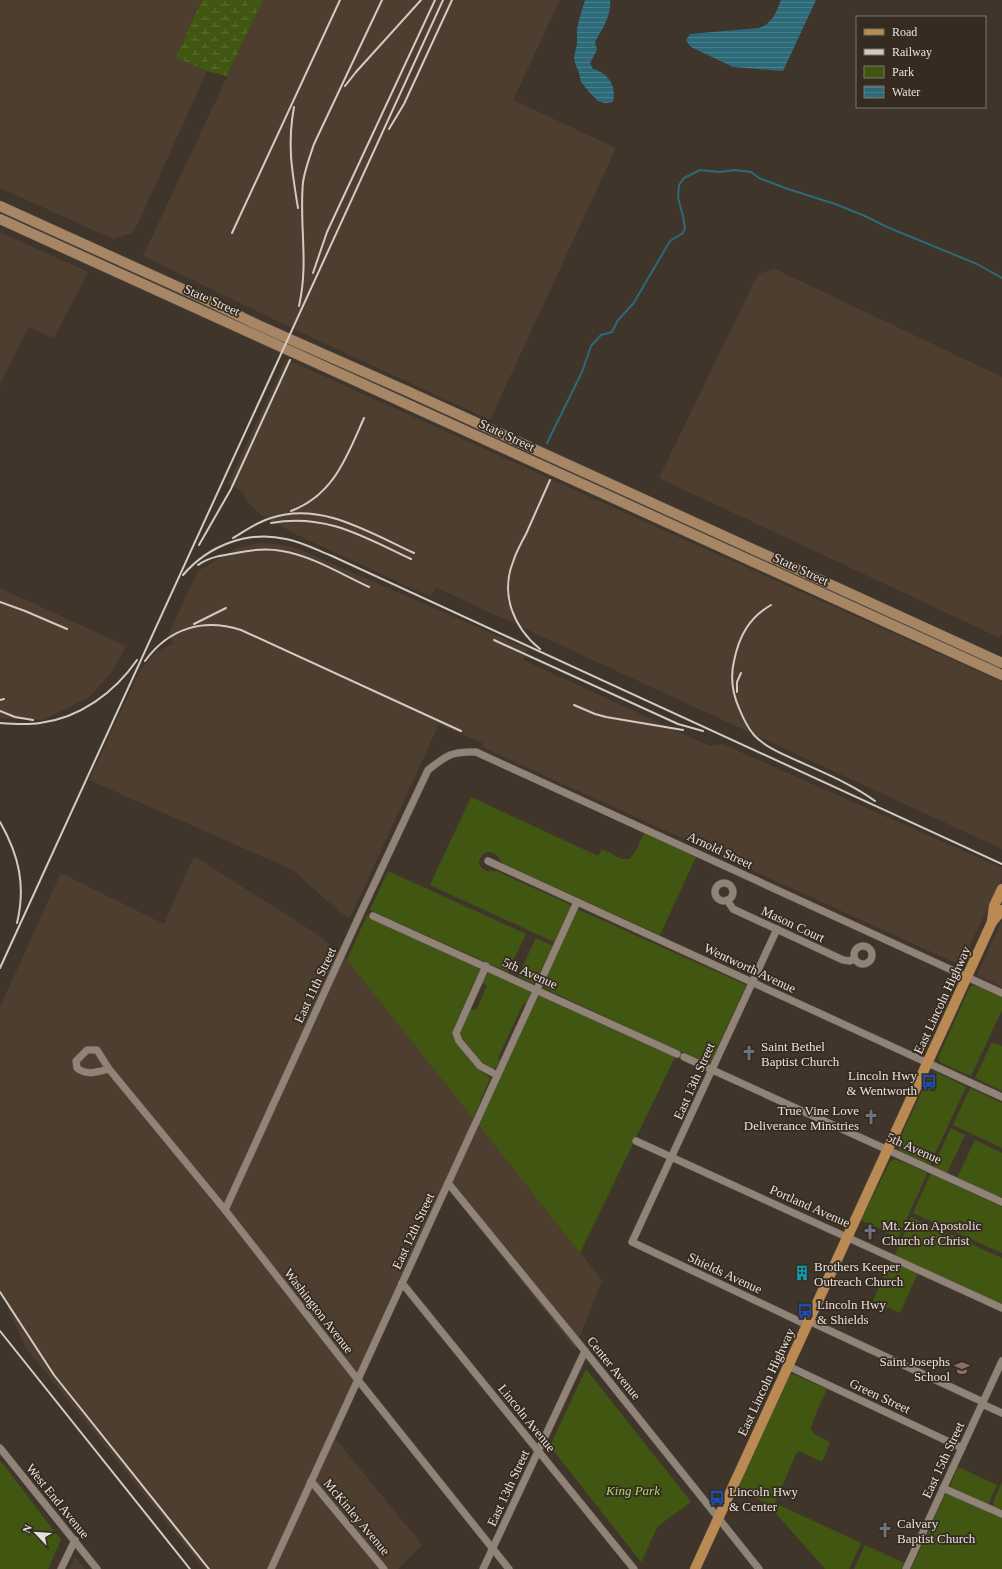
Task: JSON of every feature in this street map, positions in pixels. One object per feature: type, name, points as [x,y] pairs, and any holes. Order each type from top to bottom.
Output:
[{"type":"main road","name":"East Lincoln Highway","points":[[992,922],[994,906],[1002,889]]},
{"type":"main road","name":"East Lincoln Highway","points":[[695,1569],[992,922],[1002,910]]},
{"type":"street","name":"State Street","points":[[0,206],[198,296],[258,325],[587,472],[1002,663]]},
{"type":"street","name":"State Street","points":[[0,219],[1002,675]]},
{"type":"street","name":"Arnold Street","points":[[428,770],[443,758],[459,752],[476,752],[1002,994]]},
{"type":"street","name":"East 11th Street","points":[[225,1210],[362,910],[428,770]]},
{"type":"street","name":"Wentworth Avenue","points":[[488,862],[1002,1096]]},
{"type":"street","name":"Mason Court","points":[[728,900],[733,909],[843,960],[854,960]]},
{"type":"street","name":"East 12th Street","points":[[271,1569],[577,902]]},
{"type":"street","name":"5th Avenue","points":[[373,916],[537,989],[677,1054]]},
{"type":"street","name":"East 13th Street","points":[[632,1242],[777,929]]},
{"type":"street","points":[[486,966],[456,1033],[459,1041],[480,1066],[497,1075]]},
{"type":"street","name":"Washington Avenue","points":[[109,1068],[90,1074],[81,1072],[77,1068],[76,1061],[87,1050],[97,1050],[109,1068],[225,1210],[509,1569]]},
{"type":"street","name":"5th Avenue","points":[[684,1057],[1002,1202]]},
{"type":"street","name":"Portland Avenue","points":[[636,1141],[848,1236],[1002,1308]]},
{"type":"street","name":"Center Avenue","points":[[448,1183],[585,1351],[759,1569]]},
{"type":"street","name":"Shields Avenue","points":[[632,1242],[1002,1413]]},
{"type":"street","name":"Lincoln Avenue","points":[[402,1283],[634,1569]]},
{"type":"street","name":"East 13th Street","points":[[483,1569],[585,1351]]},
{"type":"street","name":"East 15th Street","points":[[906,1569],[1002,1360]]},
{"type":"street","name":"Green Street","points":[[788,1366],[962,1448]]},
{"type":"street","name":"West End Avenue","points":[[0,1448],[98,1569]]},
{"type":"street","name":"McKinley Avenue","points":[[311,1480],[384,1569]]},
{"type":"street","points":[[944,1488],[1002,1514]]},
{"type":"street","points":[[61,1569],[75,1540]]},
{"type":"shaded area","points":[[0,0],[202,0],[176,57],[207,71],[134,232],[113,239],[0,188]]},
{"type":"shaded area","points":[[263,0],[560,0],[513,100],[616,148],[490,420],[296,330],[143,256]]},
{"type":"shaded area","points":[[0,232],[88,272],[54,338],[28,327],[0,385]]},
{"type":"shaded area","points":[[775,269],[1002,377],[1002,634],[1000,638],[659,478],[758,274]]},
{"type":"shaded area","points":[[286,359],[1002,682],[1002,849],[435,587],[431,597],[295,534],[261,515],[246,500],[243,492],[228,484]]},
{"type":"shaded area","points":[[260,543],[276,544],[296,548],[528,649],[523,660],[710,746],[722,744],[1002,868],[1002,879],[960,965],[482,747],[484,744],[439,724],[350,918],[343,915],[293,870],[89,780],[140,670],[156,652],[174,643],[168,635],[198,571],[237,548]]},
{"type":"shaded area","points":[[0,588],[126,646],[113,671],[89,697],[43,720],[0,718]]},
{"type":"shaded area","points":[[194,856],[312,931],[346,958],[602,1280],[575,1349],[449,1190],[335,1438],[422,1545],[398,1569],[204,1569],[26,1348],[0,1290],[0,1007],[61,873],[164,924]]},
{"type":"shaded area","points":[[1002,921],[1002,987],[977,975]]},
{"type":"shaded area","points":[[75,1556],[85,1569],[69,1569]]},
{"type":"green space","points":[[202,0],[263,0],[227,76],[207,71],[176,57]]},
{"type":"green space","points":[[471,797],[598,856],[602,849],[622,859],[629,859],[636,851],[644,833],[696,857],[660,935],[504,864],[496,855],[489,852],[482,855],[479,863],[484,869],[488,871],[496,871],[569,904],[571,907],[554,942],[430,885]]},
{"type":"green space","points":[[388,871],[526,934],[508,972],[370,910]]},
{"type":"green space","points":[[577,909],[746,985],[710,1064],[672,1048],[542,987]]},
{"type":"green space","points":[[367,915],[477,965],[480,969],[452,1032],[459,1046],[467,1057],[490,1079],[473,1118],[347,960]]},
{"type":"green space","points":[[536,938],[553,946],[534,984],[518,976]]},
{"type":"green space","points":[[488,972],[531,991],[527,1003],[523,1004],[498,1058],[500,1060],[497,1067],[493,1069],[483,1064],[461,1037],[460,1033],[470,1009],[476,1010],[487,986],[482,983]]},
{"type":"green space","points":[[973,985],[1002,997],[1002,1010],[971,1076],[941,1063],[938,1058],[970,987]]},
{"type":"green space","points":[[538,994],[675,1057],[580,1253],[478,1124]]},
{"type":"green space","points":[[992,1042],[1002,1046],[1002,1091],[975,1078]]},
{"type":"green space","points":[[936,1072],[966,1087],[930,1164],[928,1165],[900,1151],[897,1145],[930,1074]]},
{"type":"green space","points":[[970,1088],[1002,1103],[1002,1148],[953,1125]]},
{"type":"green space","points":[[951,1128],[965,1135],[947,1173],[936,1168],[934,1165]]},
{"type":"green space","points":[[975,1140],[1002,1153],[1002,1199],[957,1178]]},
{"type":"green space","points":[[895,1159],[926,1172],[927,1174],[898,1238],[861,1220],[890,1162]]},
{"type":"green space","points":[[930,1175],[933,1175],[1002,1207],[1002,1253],[913,1213]]},
{"type":"green space","points":[[911,1217],[1002,1258],[1002,1304],[895,1255]]},
{"type":"green space","points":[[890,1262],[918,1273],[900,1313],[873,1301]]},
{"type":"green space","name":"King Park","points":[[586,1369],[691,1502],[658,1526],[641,1562],[550,1446]]},
{"type":"green space","points":[[793,1374],[827,1389],[814,1418],[811,1429],[814,1434],[830,1442],[822,1462],[799,1451],[797,1452],[775,1503],[861,1543],[849,1569],[825,1569],[771,1508],[760,1500],[737,1489],[789,1375]]},
{"type":"green space","points":[[0,1460],[61,1540],[48,1569],[0,1569]]},
{"type":"green space","points":[[958,1467],[997,1485],[988,1505],[950,1486]]},
{"type":"green space","points":[[1002,1482],[1002,1511],[993,1507],[994,1500]]},
{"type":"green space","points":[[946,1493],[1002,1518],[1002,1569],[911,1569]]},
{"type":"green space","points":[[865,1545],[904,1563],[901,1569],[854,1569]]},
{"type":"water","points":[[585,0],[610,0],[608,16],[595,42],[597,50],[590,63],[593,69],[603,74],[610,81],[614,91],[613,102],[605,103],[598,101],[589,92],[581,82],[575,63],[574,57],[577,44],[577,29]]},
{"type":"water","points":[[781,0],[816,0],[783,71],[733,67],[691,47],[686,40],[690,34],[759,28],[764,26],[771,20]]},
{"type":"waterway","points":[[547,443],[582,372],[591,346],[601,335],[612,332],[618,320],[633,304],[670,241],[683,233],[685,228],[678,198],[679,185],[684,178],[700,170],[720,172],[735,170],[751,172],[759,178],[865,216],[887,227],[977,264],[1002,278]]},
{"type":"railway","points":[[232,233],[340,0]]},
{"type":"railway","points":[[299,306],[302,290],[304,259],[302,198],[306,167],[314,144],[382,0]]},
{"type":"railway","points":[[345,86],[421,0]]},
{"type":"railway","points":[[313,273],[327,232],[435,0]]},
{"type":"railway","points":[[0,968],[443,0]]},
{"type":"railway","points":[[389,129],[404,104],[452,0]]},
{"type":"railway","points":[[294,107],[291,134],[291,158],[298,208]]},
{"type":"railway","points":[[199,545],[231,489],[290,360]]},
{"type":"railway","points":[[291,511],[306,504],[329,485],[345,460],[364,418]]},
{"type":"railway","points":[[540,649],[531,641],[517,621],[512,610],[508,587],[509,574],[520,544],[550,480]]},
{"type":"railway","points":[[233,538],[256,524],[271,518],[290,514],[308,513],[327,516],[345,522],[414,553]]},
{"type":"railway","points":[[271,523],[309,521],[327,524],[361,535],[411,559]]},
{"type":"railway","points":[[183,575],[193,565],[216,548],[243,539],[271,537],[292,540],[304,544],[1002,864]]},
{"type":"railway","points":[[198,565],[211,558],[226,555],[253,550],[276,550],[293,553],[315,561],[369,587]]},
{"type":"railway","points":[[0,602],[67,629]]},
{"type":"railway","points":[[771,605],[763,610],[746,628],[736,652],[732,673],[733,691],[745,722],[754,735],[769,747],[828,774],[875,801]]},
{"type":"railway","points":[[194,624],[226,608]]},
{"type":"railway","points":[[145,661],[154,650],[165,641],[188,629],[213,625],[241,630],[461,731]]},
{"type":"railway","points":[[494,640],[678,724],[703,731]]},
{"type":"railway","points":[[0,723],[35,724],[69,716],[95,702],[107,693],[118,683],[137,660]]},
{"type":"railway","points":[[737,692],[737,682],[741,673]]},
{"type":"railway","points":[[0,700],[4,699]]},
{"type":"railway","points":[[574,705],[606,717],[683,730]]},
{"type":"railway","points":[[0,711],[15,717],[33,720]]},
{"type":"railway","points":[[0,822],[12,846],[19,871],[21,896],[17,923]]},
{"type":"railway","points":[[0,1292],[54,1375],[209,1569]]},
{"type":"railway","points":[[0,1331],[190,1569]]},
{"type":"place","name":"Saint Bethel Baptist Church","points":[[749,1053]]},
{"type":"place","name":"Lincoln Hwy & Wentworth","points":[[929,1082]]},
{"type":"place","name":"True Vine Love Deliverance Minstries","points":[[871,1117]]},
{"type":"place","name":"Mt. Zion Apostolic Church of Christ","points":[[870,1232]]},
{"type":"place","name":"Brothers Keeper Outreach Church","points":[[802,1273]]},
{"type":"place","name":"Lincoln Hwy & Shields","points":[[805,1311]]},
{"type":"place","name":"Saint Josephs School","points":[[962,1368]]},
{"type":"place","name":"Lincoln Hwy & Center","points":[[717,1498]]},
{"type":"place","name":"Calvary Baptist Church","points":[[885,1530]]}]
